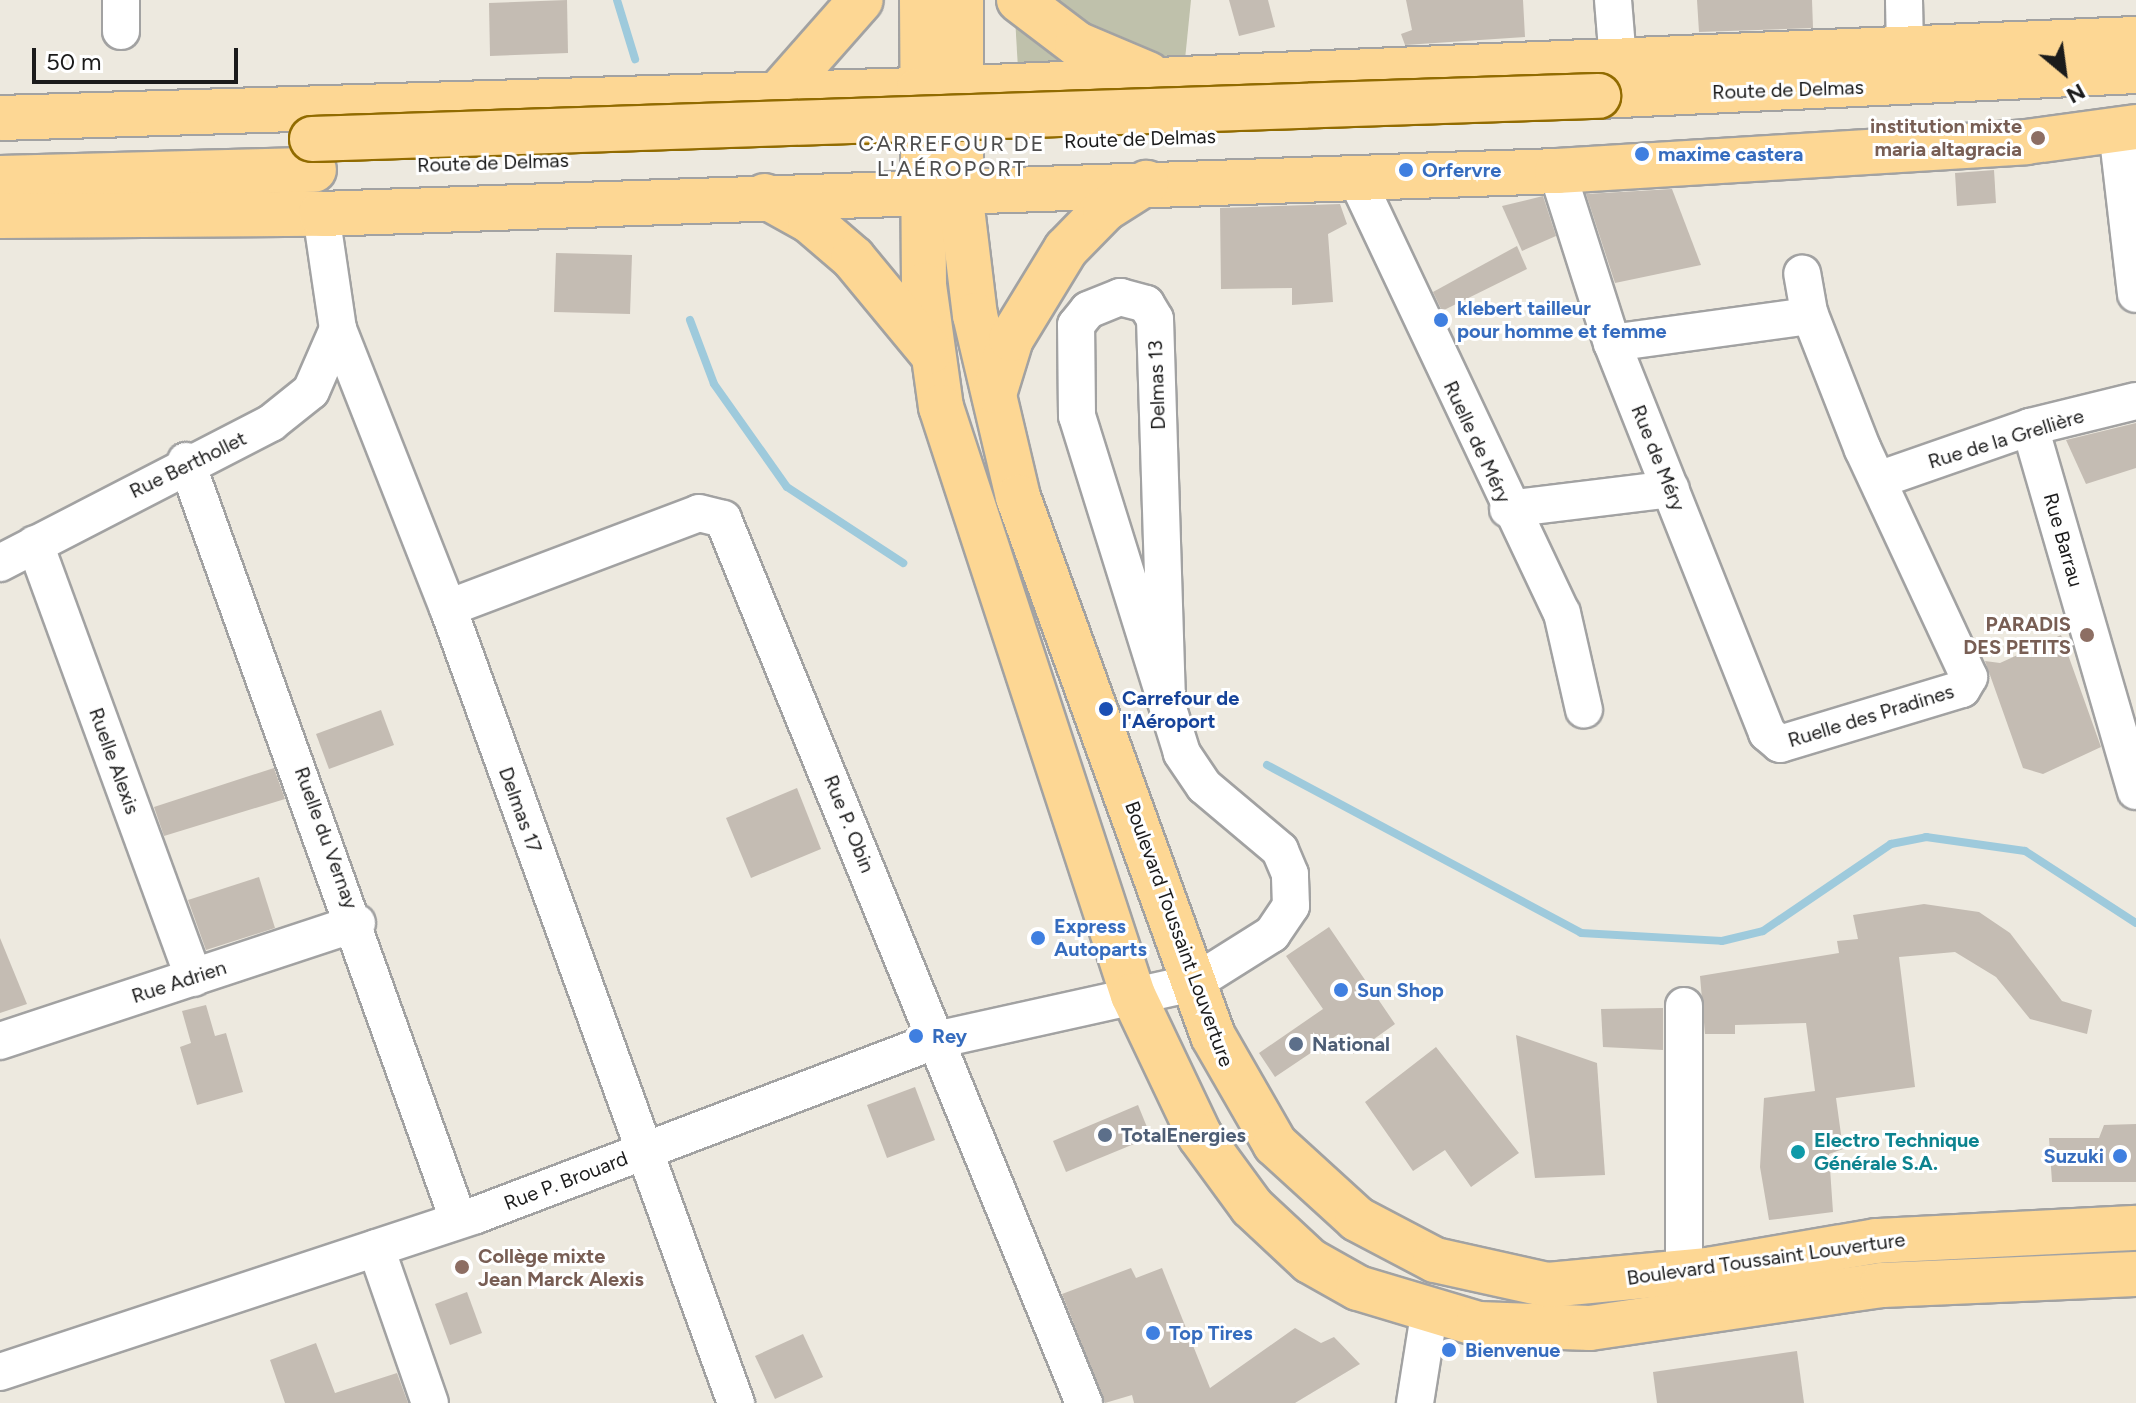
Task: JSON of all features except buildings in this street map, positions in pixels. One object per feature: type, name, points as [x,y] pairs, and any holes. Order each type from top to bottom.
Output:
[{"type":"main road","points":[[778,94],[861,0]]},
{"type":"main road","points":[[922,0],[947,82]]},
{"type":"main road","points":[[961,0],[947,82],[936,200],[931,352],[985,553],[1065,773],[1133,995],[1200,1136],[1252,1207],[1310,1261],[1429,1315],[1590,1328],[1882,1285],[2136,1274]]},
{"type":"main road","points":[[1019,0],[1077,44],[1161,79]]},
{"type":"main road","points":[[0,118],[778,94],[947,82],[1161,79],[1605,93],[1905,50],[2136,39]]},
{"type":"main road","name":"Route de Delmas","points":[[0,178],[313,154],[2136,71]]},
{"type":"main road","name":"Route de Delmas","points":[[1605,93],[1910,114],[2130,118]]},
{"type":"main road","points":[[0,216],[321,214],[765,196],[936,200],[1146,183],[1557,171],[2026,142],[2130,118]]},
{"type":"main road","name":"Route de Delmas","points":[[0,146],[313,154]]},
{"type":"main road","points":[[995,391],[1011,339],[1066,249],[1105,209],[1146,183]]},
{"type":"main road","points":[[765,196],[810,221],[853,258],[931,352]]},
{"type":"main road","name":"Boulevard Toussaint Louverture","points":[[936,200],[975,315],[1018,497],[1194,983],[1254,1113],[1275,1144],[1357,1219],[1435,1260],[1495,1278],[1548,1285],[1684,1273],[1876,1241],[2136,1228]]},
{"type":"street","points":[[1605,93],[1613,0]]},
{"type":"street","points":[[1904,0],[1905,50]]},
{"type":"street","points":[[304,86],[303,96],[409,88],[417,106]]},
{"type":"street","points":[[2130,118],[2136,294]]},
{"type":"street","name":"Rue de Méry","points":[[1557,171],[1612,343],[1772,740]]},
{"type":"street","name":"Ruelle de Méry","points":[[1356,178],[1508,509],[1562,613],[1584,710]]},
{"type":"street","name":"Delmas 17","points":[[321,214],[338,329],[448,608],[641,1152],[736,1403]]},
{"type":"street","points":[[1802,274],[1810,316],[1878,480]]},
{"type":"street","name":"Delmas 13","points":[[1167,698],[1155,319],[1146,304],[1120,297],[1088,310],[1076,325],[1072,394],[1182,753],[1204,786],[1280,850],[1290,874],[1291,906],[1272,934],[1194,983]]},
{"type":"street","points":[[1612,343],[1810,316]]},
{"type":"street","name":"Rue Berthollet","points":[[0,563],[186,461],[271,423],[311,391],[338,329]]},
{"type":"street","name":"Rue de la Grellière","points":[[1878,480],[2030,427],[2136,401]]},
{"type":"street","name":"Rue Barrau","points":[[2030,427],[2136,791]]},
{"type":"street","name":"Ruelle du Vernay","points":[[186,461],[357,923],[458,1219]]},
{"type":"street","name":"Ruelle des Pradines","points":[[1772,740],[1789,743],[1968,682],[1878,480]]},
{"type":"street","points":[[1508,509],[1671,489]]},
{"type":"street","name":"Rue P. Obin","points":[[448,608],[699,513],[723,519],[1084,1403]]},
{"type":"street","name":"Ruelle Alexis","points":[[35,544],[194,978]]},
{"type":"street","name":"Rue Adrien","points":[[0,1041],[357,923]]},
{"type":"street","name":"Rue P. Brouard","points":[[0,1372],[458,1219],[936,1040],[1194,983]]},
{"type":"street","points":[[1684,1006],[1684,1273]]},
{"type":"street","points":[[376,1248],[428,1402]]},
{"type":"street","points":[[1415,1403],[1429,1315]]},
{"type":"shaded area","points":[[1014,0],[1191,0],[1181,99],[1018,69]]},
{"type":"waterway","points":[[617,0],[635,59]]},
{"type":"waterway","points":[[690,320],[714,384],[787,487],[903,563]]},
{"type":"waterway","points":[[1267,765],[1581,933],[1722,941],[1763,931],[1891,844],[1926,837],[2025,851],[2136,923]]},
{"type":"place","name":"institution mixte maria altagracia","points":[[2038,138]]},
{"type":"place","name":"maxime castera","points":[[1642,154]]},
{"type":"place","name":"Orfervre","points":[[1406,170]]},
{"type":"place","name":"klebert tailleur pour homme et femme","points":[[1441,320]]},
{"type":"place","name":"PARADIS DES PETITS","points":[[2087,635]]},
{"type":"place","name":"Carrefour de l'Aéroport","points":[[1106,709]]},
{"type":"place","name":"Express Autoparts","points":[[1038,938]]},
{"type":"place","name":"Sun Shop","points":[[1341,990]]},
{"type":"place","name":"Rey","points":[[916,1036]]},
{"type":"place","name":"National","points":[[1296,1044]]},
{"type":"place","name":"TotalEnergies","points":[[1105,1135]]},
{"type":"place","name":"Electro Technique Générale S.A.","points":[[1798,1152]]},
{"type":"place","name":"Suzuki","points":[[2120,1156]]},
{"type":"place","name":"Collège mixte Jean Marck Alexis","points":[[462,1267]]},
{"type":"place","name":"Top Tires","points":[[1153,1333]]},
{"type":"place","name":"Bienvenue","points":[[1449,1350]]},
{"type":"district","name":"CARREFOUR DE L'AÉROPORT","points":[[952,156]]}]
